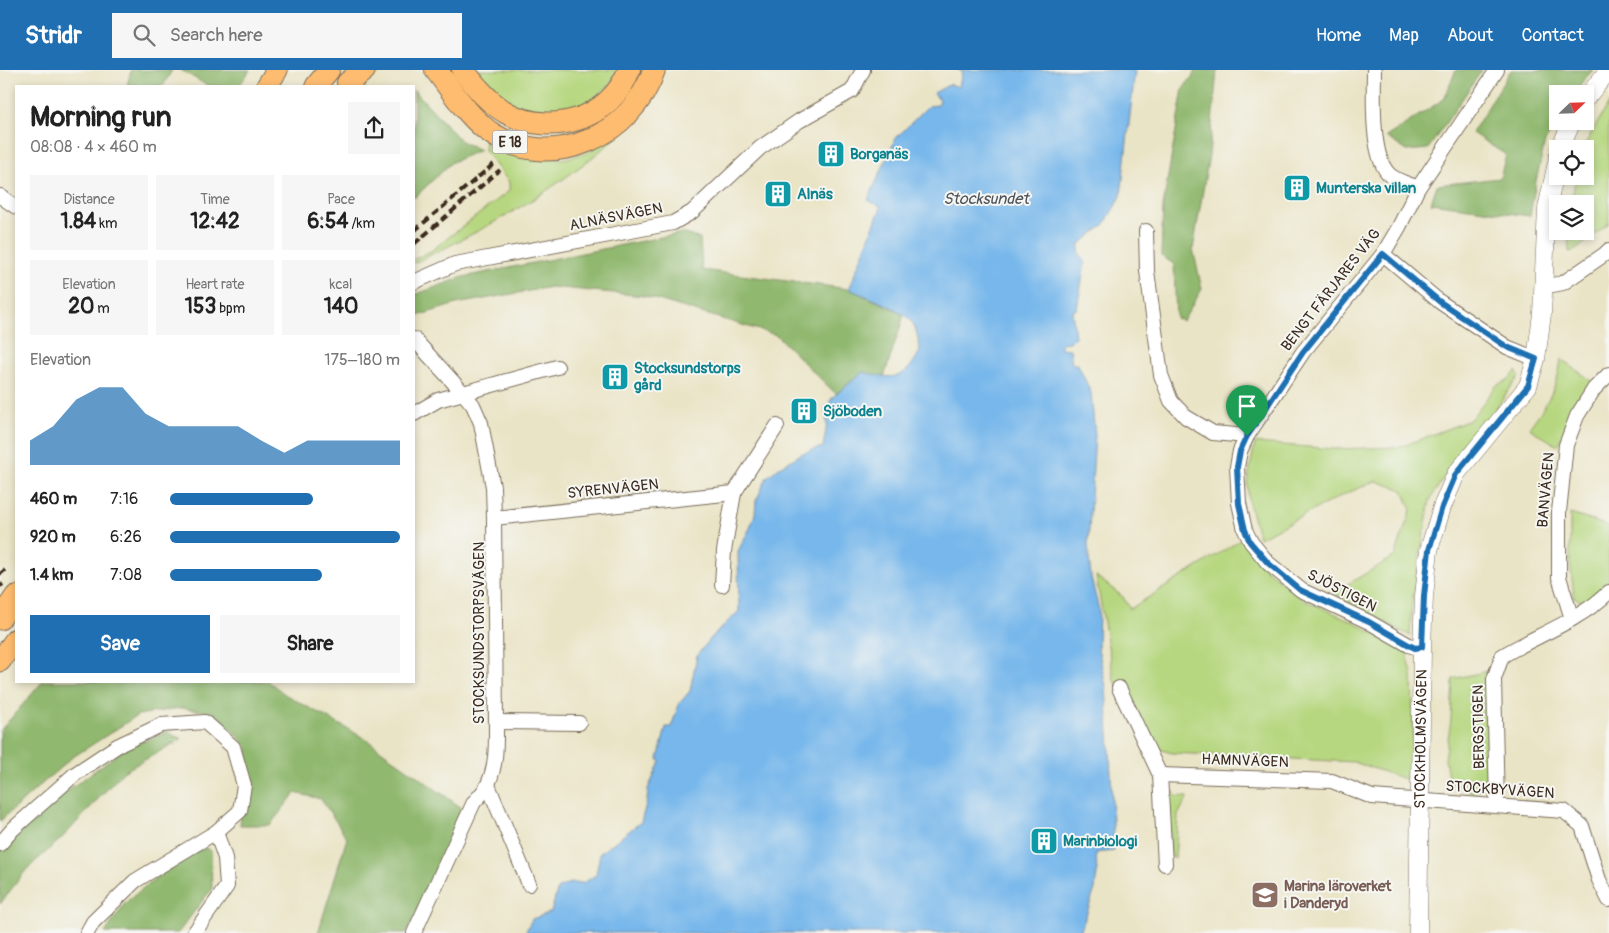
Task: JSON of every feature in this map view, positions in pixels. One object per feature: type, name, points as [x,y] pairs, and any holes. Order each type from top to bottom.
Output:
[{"type":"highway","name":"E 18","points":[[436,70],[466,108],[494,135],[525,148],[545,150],[575,146],[598,137],[609,130],[629,114],[641,97],[654,70]]},
{"type":"highway","points":[[463,70],[488,99],[507,112],[537,123],[556,124],[571,122],[589,115],[608,102],[624,82],[629,70]]},
{"type":"main road","points":[[267,85],[277,70]]},
{"type":"main road","points":[[317,85],[329,70]]},
{"type":"main road","points":[[0,619],[15,597]]},
{"type":"main road","points":[[0,661],[15,640]]},
{"type":"street","name":"ALNÄSVÄGEN","points":[[415,282],[448,267],[470,261],[673,223],[692,212],[760,148],[799,121],[852,91],[863,70]]},
{"type":"street","points":[[1374,70],[1375,136],[1379,158],[1390,174],[1418,188]]},
{"type":"street","name":"BENGT FÄRJARES VÄG","points":[[1247,436],[1303,352],[1383,254],[1418,188],[1497,70]]},
{"type":"street","points":[[1594,88],[1609,70]]},
{"type":"street","name":"STOCKHOLMSVÄGEN","points":[[1418,933],[1422,647],[1424,596],[1429,550],[1442,507],[1456,474],[1528,386],[1536,359],[1542,314],[1547,209],[1552,185]]},
{"type":"street","points":[[0,196],[15,206]]},
{"type":"street","points":[[1146,231],[1147,271],[1162,375],[1171,401],[1186,417],[1213,433],[1247,436]]},
{"type":"street","points":[[1542,287],[1563,283],[1609,250]]},
{"type":"street","points":[[1383,254],[1440,302],[1507,347],[1536,359]]},
{"type":"street","name":"STOCKSUNDSTORPSVÄGEN","points":[[414,933],[474,802],[488,785],[496,754],[493,487],[481,423],[464,394],[415,340]]},
{"type":"street","points":[[415,413],[438,400],[557,367]]},
{"type":"street","name":"BANVÄGEN","points":[[1572,619],[1559,577],[1559,512],[1566,445],[1577,416],[1594,389],[1609,374]]},
{"type":"street","points":[[722,585],[724,551],[734,492],[778,426]]},
{"type":"street","name":"SJÖSTIGEN","points":[[1247,436],[1240,451],[1237,467],[1239,504],[1250,542],[1268,563],[1300,590],[1369,622],[1415,648],[1422,647]]},
{"type":"street","name":"SYRENVÄGEN","points":[[494,518],[734,492]]},
{"type":"street","name":"BERGSTIGEN","points":[[1496,805],[1494,679],[1502,656],[1527,641],[1572,619],[1598,603],[1609,592]]},
{"type":"street","points":[[1119,688],[1160,775],[1165,864]]},
{"type":"street","points":[[0,844],[13,829],[75,774],[117,746],[161,726],[205,722],[233,747],[244,785],[240,811],[216,832],[135,881],[93,922],[87,933]]},
{"type":"street","points":[[496,722],[579,723]]},
{"type":"street","name":"HAMNVÄGEN","points":[[1160,775],[1332,781],[1372,797],[1421,800]]},
{"type":"street","points":[[488,785],[529,884]]},
{"type":"street","name":"STOCKBYVÄGEN","points":[[1421,800],[1564,811],[1582,826],[1599,880],[1609,900]]},
{"type":"street","points":[[194,933],[227,886],[225,858],[216,832]]},
{"type":"green space","points":[[131,70],[172,70],[164,85],[127,85]]},
{"type":"green space","points":[[181,70],[250,70],[240,85],[206,85]]},
{"type":"green space","points":[[474,70],[618,70],[609,86],[594,98],[576,109],[558,114],[535,112],[514,106],[484,83]]},
{"type":"green space","points":[[1197,70],[1217,70],[1209,155],[1193,249],[1202,289],[1183,321],[1176,318],[1174,264],[1161,256],[1163,206],[1183,89]]},
{"type":"green space","points":[[1456,70],[1482,70],[1428,149],[1407,151],[1386,137],[1444,99]]},
{"type":"green space","points":[[1511,70],[1593,70],[1580,85],[1549,85],[1549,130],[1552,130],[1545,142],[1530,216],[1431,203],[1437,185],[1500,178],[1506,155],[1472,133]]},
{"type":"green space","points":[[415,91],[461,141],[480,150],[452,162],[415,197]]},
{"type":"green space","points":[[1609,103],[1609,223],[1594,235],[1594,195],[1573,195],[1574,185],[1594,185],[1594,140],[1587,140]]},
{"type":"green space","points":[[630,125],[604,148],[552,187],[508,215],[415,263],[415,259],[431,251],[509,191],[509,182],[484,150],[485,138],[562,159],[587,153]]},
{"type":"green space","points":[[682,233],[700,239],[702,270],[849,289],[904,315],[884,377],[863,372],[836,394],[776,335],[645,296],[551,287],[456,304],[415,317],[415,295],[463,277]]},
{"type":"green space","points":[[1568,240],[1588,240],[1576,250],[1569,252]]},
{"type":"green space","points":[[1561,359],[1596,384],[1571,413],[1558,446],[1529,428],[1541,412],[1554,388]]},
{"type":"green space","points":[[1516,371],[1519,376],[1489,418],[1465,442],[1430,500],[1412,600],[1410,636],[1333,593],[1395,556],[1411,510],[1403,490],[1376,481],[1345,494],[1259,538],[1249,504],[1247,483],[1255,443],[1335,449],[1400,447],[1470,420],[1497,385],[1509,380]]},
{"type":"green space","points":[[1570,514],[1609,526],[1609,582],[1584,603],[1574,597],[1570,562]]},
{"type":"green space","points":[[1242,539],[1260,564],[1302,599],[1354,622],[1407,653],[1412,674],[1414,782],[1354,762],[1172,753],[1158,749],[1121,687],[1114,681],[1096,576],[1123,597],[1130,609]]},
{"type":"green space","points":[[1488,671],[1487,783],[1474,793],[1449,782],[1445,759],[1451,720],[1453,679]]},
{"type":"green space","points":[[41,683],[271,683],[286,695],[364,738],[466,811],[406,933],[318,933],[347,838],[321,799],[295,793],[270,825],[240,825],[248,748],[236,734],[211,712],[181,708],[138,715],[70,759],[0,821],[0,731]]},
{"type":"green space","points":[[167,732],[182,739],[123,772],[64,836],[26,870],[0,904],[0,852],[63,794],[124,749]]},
{"type":"green space","points":[[1174,791],[1174,796],[1188,797],[1178,815],[1175,858],[1171,857],[1169,801]]},
{"type":"green space","points":[[206,848],[211,851],[212,890],[178,933],[105,933],[125,903],[153,880],[194,852]]},
{"type":"water","name":"Stocksundet","points":[[958,70],[1135,70],[1121,196],[1104,225],[1080,244],[1079,253],[1085,263],[1077,309],[1072,311],[1075,337],[1070,342],[1061,343],[1061,348],[1070,349],[1072,364],[1078,364],[1091,393],[1095,435],[1088,545],[1091,578],[1099,610],[1098,648],[1106,687],[1114,851],[1096,853],[1097,874],[1095,889],[1080,933],[525,933],[532,919],[551,912],[558,888],[571,883],[583,883],[596,875],[600,853],[641,822],[647,801],[648,789],[660,762],[658,759],[666,727],[671,727],[679,704],[690,691],[697,655],[712,637],[739,611],[738,551],[750,528],[755,514],[756,501],[767,477],[803,453],[823,447],[827,424],[825,409],[833,397],[863,372],[890,377],[897,376],[909,368],[920,351],[915,328],[906,316],[891,307],[849,289],[881,207],[868,200],[896,138],[928,106],[938,105],[940,101],[934,93],[950,84],[959,87],[962,71]]},
{"type":"railway","points":[[415,230],[495,163]]},
{"type":"railway","points":[[415,243],[500,170]]},
{"type":"railway","points":[[0,574],[5,570]]},
{"type":"place","name":"Borganäs","points":[[831,154]]},
{"type":"place","name":"Munterska villan","points":[[1297,188]]},
{"type":"place","name":"Alnäs","points":[[778,194]]},
{"type":"place","name":"Stocksundstorps gård","points":[[615,377]]},
{"type":"place","name":"Sjöboden","points":[[804,411]]},
{"type":"place","name":"Marinbiologi","points":[[1044,841]]},
{"type":"place","name":"Marina läroverket i Danderyd","points":[[1265,895]]},
{"type":"route","points":[[1383,254],[1440,302],[1507,347],[1536,359],[1528,386],[1456,474],[1442,507],[1429,550],[1424,596],[1422,647],[1415,648],[1369,622],[1300,590],[1268,563],[1250,542],[1239,504],[1237,467],[1240,451],[1247,436],[1303,352],[1383,254]]}]
